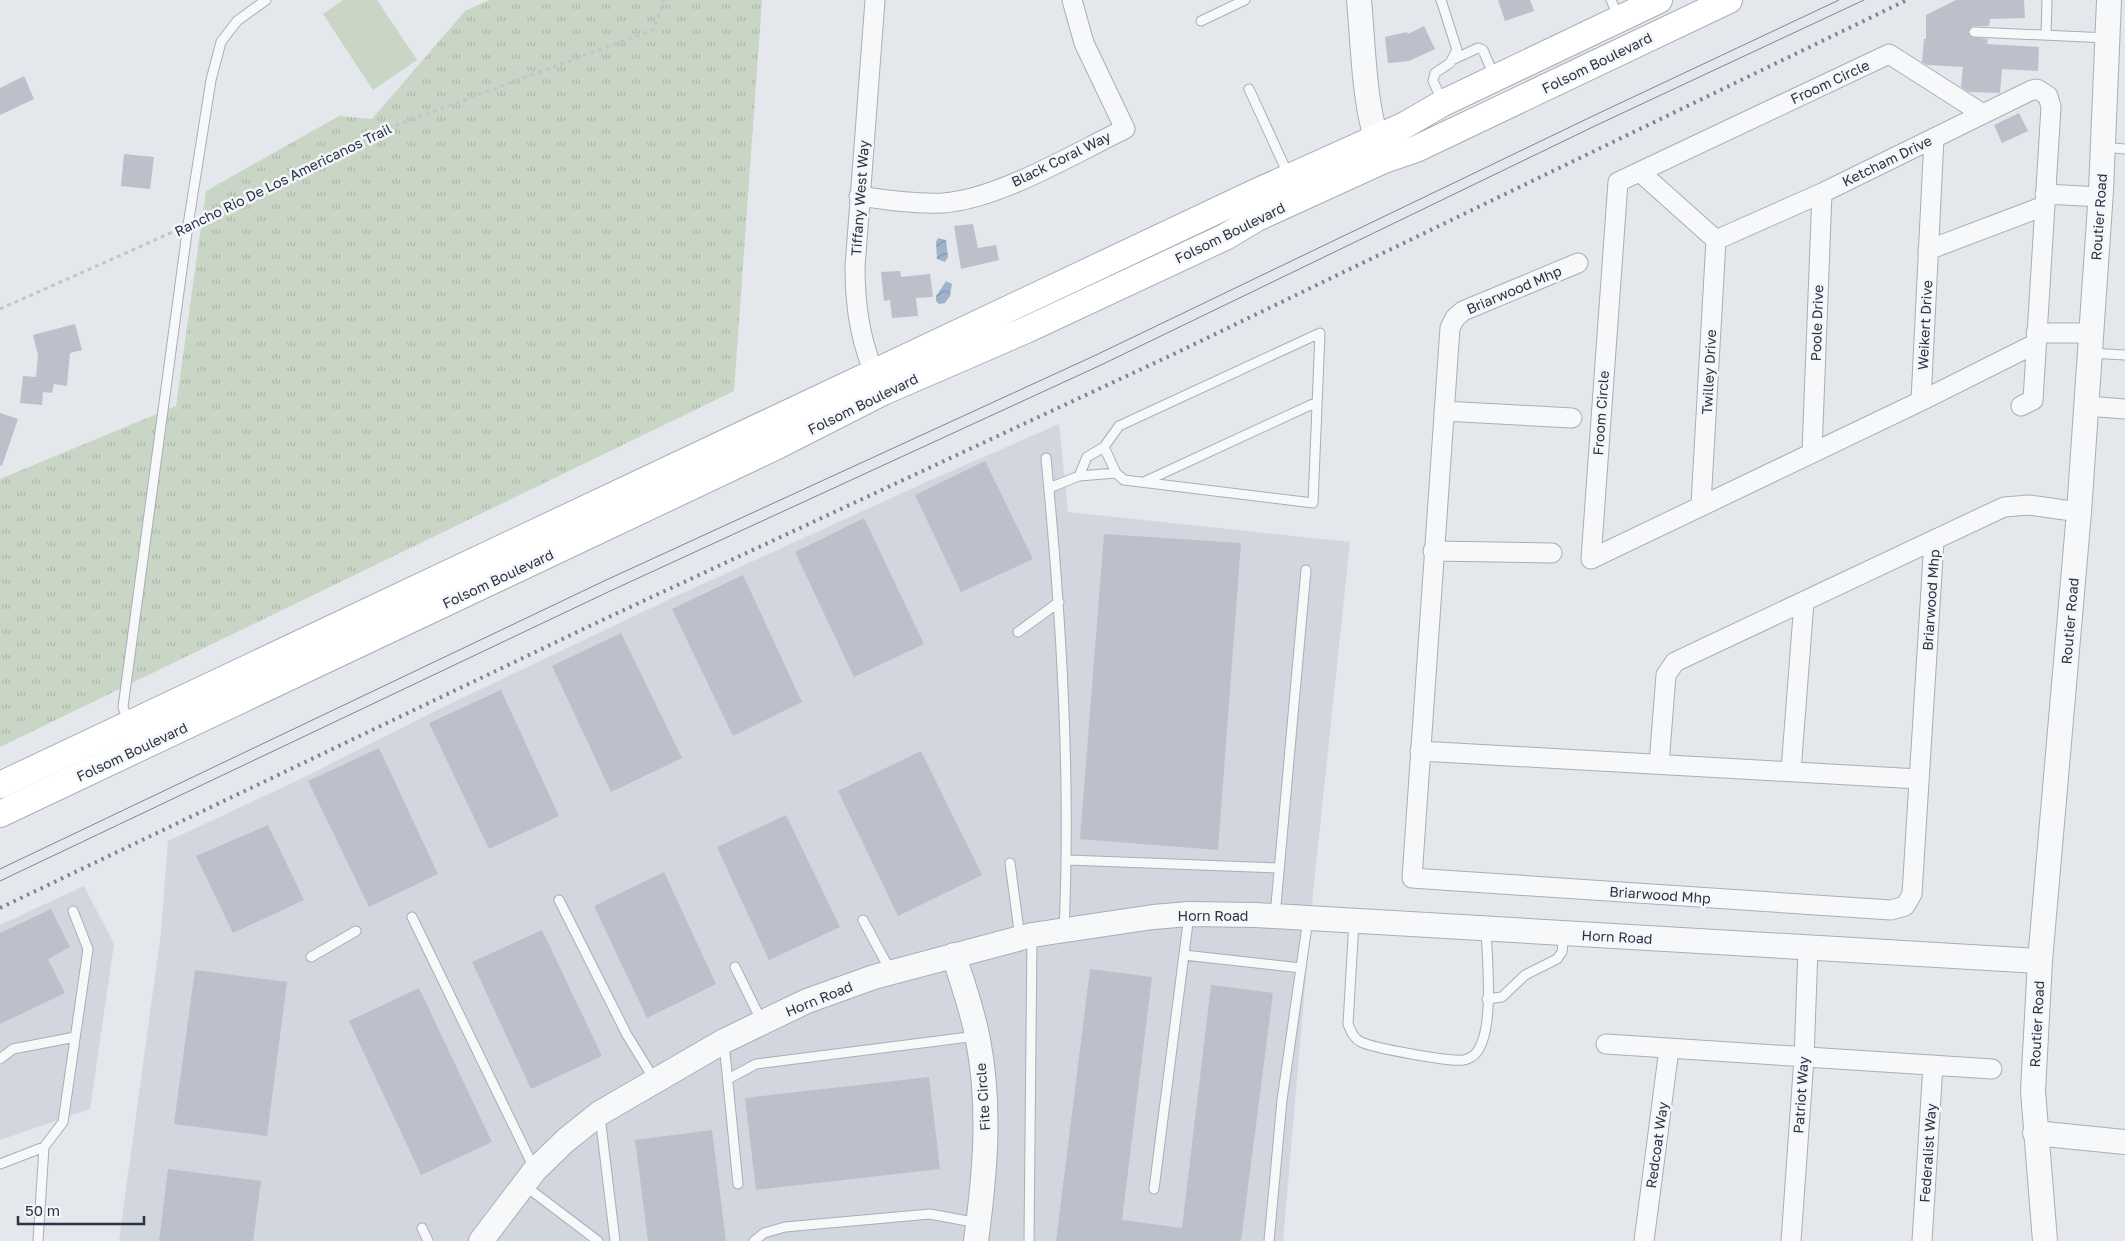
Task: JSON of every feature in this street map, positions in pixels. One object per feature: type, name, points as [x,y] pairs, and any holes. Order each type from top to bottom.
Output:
[{"type":"main road","name":"Folsom Boulevard","points":[[0,785],[129,724],[878,382],[1289,177],[1380,149],[1416,149],[1709,5],[1729,0]]},
{"type":"main road","name":"Folsom Boulevard","points":[[0,814],[777,446],[878,382],[1080,304],[1380,149],[1405,125],[1443,103],[1496,79],[1615,9],[1647,2]]},
{"type":"main road","points":[[24,803],[48,778],[126,739],[129,724]]},
{"type":"street","name":"Tiffany West Way","points":[[875,0],[860,196],[855,294],[866,356],[878,382]]},
{"type":"street","name":"Black Coral Way","points":[[860,196],[914,203],[944,202],[987,193],[1125,129],[1084,44],[1072,0]]},
{"type":"street","points":[[1359,0],[1369,112],[1380,149]]},
{"type":"street","name":"Routier Road","points":[[2044,1241],[2033,1091],[2040,961],[2079,512],[2101,197],[2114,148],[2108,38],[2110,0]]},
{"type":"street","name":"Froom Circle","points":[[1983,114],[1889,54],[1618,182],[1590,559],[1701,504],[1921,401],[2036,338]]},
{"type":"street","name":"Ketcham Drive","points":[[1716,240],[1822,193],[2037,89],[2048,96],[2051,107],[2045,200]]},
{"type":"street","name":"Weikert Drive","points":[[1921,401],[1934,138]]},
{"type":"street","points":[[1640,172],[1716,240]]},
{"type":"street","name":"Poole Drive","points":[[1812,452],[1822,193]]},
{"type":"street","points":[[1928,250],[2045,200],[2101,197]]},
{"type":"street","points":[[2021,406],[2033,400],[2045,200]]},
{"type":"street","name":"Twilley Drive","points":[[1701,504],[1716,240]]},
{"type":"street","name":"Briarwood Mhp","points":[[1578,263],[1463,311],[1455,318],[1450,328],[1412,878],[1881,910],[1898,909],[1910,900],[1912,894],[1934,542]]},
{"type":"street","points":[[2036,338],[2091,343]]},
{"type":"street","points":[[2087,406],[2125,408]]},
{"type":"street","points":[[1444,411],[1572,418]]},
{"type":"street","name":"Briarwood Mhp","points":[[1659,764],[1666,674],[1669,667],[1675,662],[2004,508],[2030,505],[2079,512]]},
{"type":"street","points":[[1434,551],[1552,553]]},
{"type":"street","points":[[1791,771],[1804,602]]},
{"type":"street","points":[[1420,751],[1919,779]]},
{"type":"street","name":"Horn Road","points":[[481,1241],[529,1177],[566,1140],[600,1113],[654,1079],[724,1040],[807,1001],[891,972],[1026,936],[1189,914],[1275,916],[1808,949],[2040,961]]},
{"type":"street","name":"Patriot Way","points":[[1792,1241],[1804,1058],[1808,949]]},
{"type":"street","name":"Fite Circle","points":[[954,955],[977,1036],[984,1083],[985,1161],[977,1232]]},
{"type":"street","points":[[1606,1044],[1992,1069]]},
{"type":"street","name":"Redcoat Way","points":[[1644,1241],[1670,1049]]},
{"type":"street","name":"Federalist Way","points":[[1922,1241],[1934,1065]]},
{"type":"street","points":[[2035,1133],[2125,1142]]},
{"type":"lane","points":[[129,724],[123,707],[188,225],[211,80],[221,42],[237,21],[266,0]]},
{"type":"lane","points":[[1201,21],[1245,0]]},
{"type":"lane","points":[[1441,0],[1457,50],[1452,60]]},
{"type":"lane","points":[[2046,35],[2047,0]]},
{"type":"lane","points":[[1974,32],[2108,38]]},
{"type":"lane","points":[[1443,103],[1433,81],[1435,73],[1452,60],[1478,48],[1483,50],[1496,79]]},
{"type":"lane","points":[[1248,89],[1289,177]]},
{"type":"lane","points":[[1079,476],[1087,457],[1104,447],[1119,426],[1320,333],[1313,503],[1124,480],[1116,473],[1104,447]]},
{"type":"lane","points":[[2091,343],[2125,355]]},
{"type":"lane","points":[[1144,482],[1317,402]]},
{"type":"lane","points":[[1046,458],[1059,602],[1068,860],[1064,930]]},
{"type":"lane","points":[[1049,488],[1079,476],[1116,473]]},
{"type":"lane","points":[[1275,916],[1306,570]]},
{"type":"lane","points":[[1018,632],[1059,602]]},
{"type":"lane","points":[[1068,860],[1279,868]]},
{"type":"lane","points":[[1010,863],[1026,936],[1029,1241]]},
{"type":"lane","points":[[559,900],[627,1035],[654,1079]]},
{"type":"lane","points":[[0,1164],[44,1147],[63,1122],[88,949],[73,911]]},
{"type":"lane","points":[[1154,1189],[1189,914]]},
{"type":"lane","points":[[412,917],[529,1177],[598,1241]]},
{"type":"lane","points":[[1269,1241],[1282,1100],[1308,918]]},
{"type":"lane","points":[[863,920],[891,972]]},
{"type":"lane","points":[[1354,921],[1348,1024],[1353,1035],[1360,1042],[1386,1049],[1463,1060],[1475,1055],[1484,1041],[1487,999],[1486,929]]},
{"type":"lane","points":[[311,957],[356,931]]},
{"type":"lane","points":[[1487,999],[1502,996],[1525,975],[1557,959],[1562,952],[1564,934]]},
{"type":"lane","points":[[1184,955],[1301,968]]},
{"type":"lane","points":[[736,967],[762,1022]]},
{"type":"lane","points":[[728,1079],[756,1064],[977,1036]]},
{"type":"lane","points":[[0,1059],[13,1049],[75,1037]]},
{"type":"lane","points":[[724,1040],[738,1184]]},
{"type":"lane","points":[[600,1113],[615,1241]]},
{"type":"lane","points":[[38,1241],[44,1147]]},
{"type":"lane","points":[[754,1241],[764,1233],[785,1226],[930,1214],[977,1232]]},
{"type":"lane","points":[[422,1228],[428,1241]]},
{"type":"path","name":"Rancho Rio De Los Americanos Trail","points":[[0,309],[137,250],[375,134],[652,30],[664,0]]},
{"type":"shaded area","points":[[1059,424],[1068,512],[1350,542],[1313,893],[1283,1241],[119,1241],[161,932],[168,841],[303,778],[431,713],[672,598],[924,483]]},
{"type":"shaded area","points":[[84,886],[114,944],[90,1109],[0,1140],[0,925]]},
{"type":"green space","points":[[343,0],[377,0],[417,60],[373,90],[323,14]]},
{"type":"green space","points":[[489,0],[762,0],[734,391],[0,747],[0,479],[176,406],[206,191],[339,116],[372,119],[465,11]]},
{"type":"water","points":[[938,238],[946,240],[948,257],[945,262],[937,259],[936,242]]},
{"type":"water","points":[[946,281],[952,284],[950,296],[945,303],[939,304],[936,301],[936,296]]},
{"type":"building","points":[[1498,0],[1530,0],[1534,11],[1505,21]]},
{"type":"building","points":[[1956,0],[2024,0],[2025,18],[1990,19],[1989,26],[1972,26],[1968,32],[1971,37],[1988,39],[1987,44],[2039,47],[2038,71],[2002,69],[2000,93],[1969,92],[1961,87],[1963,67],[1927,65],[1922,62],[1924,39],[1926,39],[1926,15]]},
{"type":"building","points":[[1424,26],[1435,49],[1409,61],[1388,63],[1385,37],[1407,32],[1408,34]]},
{"type":"building","points":[[24,76],[34,99],[0,115],[0,88]]},
{"type":"building","points":[[2019,113],[2028,131],[2002,143],[1994,125]]},
{"type":"building","points":[[124,154],[154,157],[150,189],[121,186]]},
{"type":"building","points":[[973,224],[978,248],[996,245],[999,260],[961,269],[954,226]]},
{"type":"building","points":[[900,271],[901,277],[930,274],[933,297],[916,298],[918,316],[892,318],[890,300],[884,301],[881,272]]},
{"type":"building","points":[[75,324],[82,350],[70,353],[67,386],[54,384],[52,393],[43,392],[42,405],[20,403],[23,376],[36,377],[38,355],[33,335]]},
{"type":"building","points":[[0,413],[18,419],[2,466],[0,465]]},
{"type":"building","points":[[985,461],[1033,559],[961,592],[915,495]]},
{"type":"building","points":[[864,518],[924,644],[854,677],[795,552]]},
{"type":"building","points":[[1104,534],[1241,543],[1218,850],[1080,839]]},
{"type":"building","points":[[743,575],[802,702],[733,736],[672,609]]},
{"type":"building","points":[[621,633],[682,758],[611,792],[552,666]]},
{"type":"building","points":[[501,690],[559,816],[489,849],[429,723]]},
{"type":"building","points":[[379,748],[438,874],[369,907],[308,781]]},
{"type":"building","points":[[921,751],[982,875],[898,916],[838,791]]},
{"type":"building","points":[[786,815],[840,927],[769,960],[717,847]]},
{"type":"building","points":[[268,825],[304,900],[233,933],[196,856]]},
{"type":"building","points":[[664,872],[716,984],[647,1018],[594,906]]},
{"type":"building","points":[[51,909],[70,947],[48,959],[65,993],[0,1024],[0,933]]},
{"type":"building","points":[[542,930],[602,1056],[531,1089],[472,962]]},
{"type":"building","points":[[1090,969],[1152,977],[1122,1220],[1182,1228],[1211,985],[1273,993],[1241,1241],[1056,1241]]},
{"type":"building","points":[[195,970],[287,982],[267,1136],[174,1124]]},
{"type":"building","points":[[419,988],[492,1142],[421,1175],[349,1021]]},
{"type":"building","points":[[929,1077],[940,1169],[756,1190],[745,1098]]},
{"type":"building","points":[[712,1130],[726,1241],[648,1241],[635,1140]]},
{"type":"building","points":[[168,1169],[261,1181],[253,1241],[159,1241]]},
{"type":"tram line","points":[[0,869],[604,581],[1096,355],[1839,0]]},
{"type":"tram line","points":[[0,881],[608,592],[1101,365],[1599,124],[1864,0]]},
{"type":"railway","points":[[0,908],[596,623],[1176,353],[1907,0]]}]
